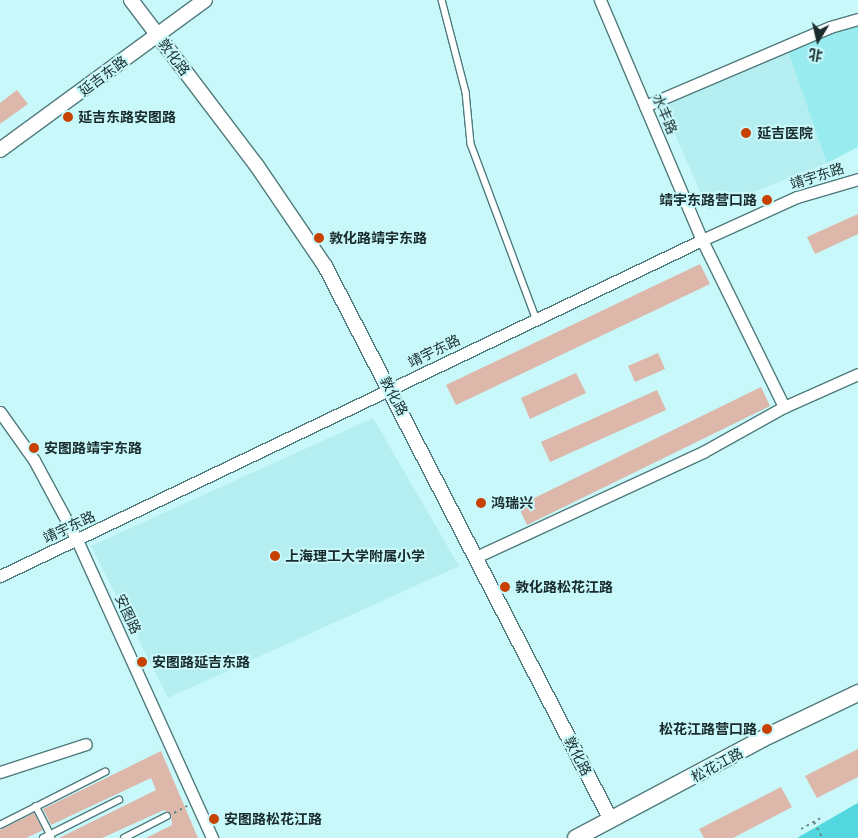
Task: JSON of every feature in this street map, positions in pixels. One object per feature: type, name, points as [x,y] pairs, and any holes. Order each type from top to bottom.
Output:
[{"type":"main road","name":"松花江路","points":[[576,838],[858,692]]},
{"type":"street","name":"敦化路","points":[[131,0],[310,242],[390,389],[611,820]]},
{"type":"street","name":"延吉东路","points":[[0,150],[205,0]]},
{"type":"street","name":"水丰路","points":[[600,0],[702,240],[784,407]]},
{"type":"street","points":[[645,106],[830,26],[858,19]]},
{"type":"street","name":"靖宇东路","points":[[0,576],[702,240],[797,197],[858,179]]},
{"type":"street","points":[[476,557],[703,452],[784,407],[858,374]]},
{"type":"street","name":"安图路","points":[[0,412],[34,460],[77,540],[212,838]]},
{"type":"street","points":[[0,772],[86,744]]},
{"type":"lane","points":[[442,0],[464,84],[471,144],[536,318]]},
{"type":"lane","points":[[0,825],[105,772]]},
{"type":"lane","points":[[43,838],[51,836],[119,800]]},
{"type":"lane","points":[[36,806],[51,836]]},
{"type":"lane","points":[[124,838],[167,816]]},
{"type":"path","points":[[167,816],[195,802]]},
{"type":"path","points":[[801,829],[824,816]]},
{"type":"path","points":[[814,822],[822,838]]},
{"type":"shaded area","points":[[858,18],[858,147],[827,163],[788,51],[815,35]]},
{"type":"shaded area","name":"延吉医院","points":[[788,51],[827,163],[708,210],[661,102]]},
{"type":"shaded area","name":"上海理工大学附属小学","points":[[373,418],[459,566],[168,698],[91,546]]},
{"type":"shaded area","points":[[858,803],[858,838],[797,838],[856,804]]},
{"type":"building","points":[[17,90],[28,104],[0,124],[0,103]]},
{"type":"building","points":[[858,214],[858,234],[815,254],[807,237]]},
{"type":"building","points":[[700,264],[710,284],[456,405],[446,385]]},
{"type":"building","points":[[658,353],[665,369],[635,382],[628,366]]},
{"type":"building","points":[[576,373],[586,393],[530,419],[521,398]]},
{"type":"building","points":[[761,387],[770,406],[527,525],[518,506]]},
{"type":"building","points":[[657,390],[666,410],[550,462],[541,442]]},
{"type":"building","points":[[858,749],[858,777],[817,798],[805,776]]},
{"type":"building","points":[[161,751],[198,838],[146,838],[172,825],[171,814],[164,810],[102,838],[59,838],[156,790],[151,778],[51,825],[43,809]]},
{"type":"building","points":[[781,787],[792,807],[733,838],[704,838],[699,829]]},
{"type":"building","points":[[34,813],[43,830],[26,838],[0,838],[0,830]]},
{"type":"place","name":"延吉东路安图路","points":[[68,117]]},
{"type":"place","name":"延吉医院","points":[[746,133]]},
{"type":"place","name":"靖宇东路营口路","points":[[767,200]]},
{"type":"place","name":"敦化路靖宇东路","points":[[319,238]]},
{"type":"place","name":"安图路靖宇东路","points":[[34,448]]},
{"type":"place","name":"鸿瑞兴","points":[[481,503]]},
{"type":"place","name":"上海理工大学附属小学","points":[[275,556]]},
{"type":"place","name":"敦化路松花江路","points":[[505,587]]},
{"type":"place","name":"安图路延吉东路","points":[[142,662]]},
{"type":"place","name":"松花江路营口路","points":[[767,729]]},
{"type":"place","name":"安图路松花江路","points":[[214,819]]}]
